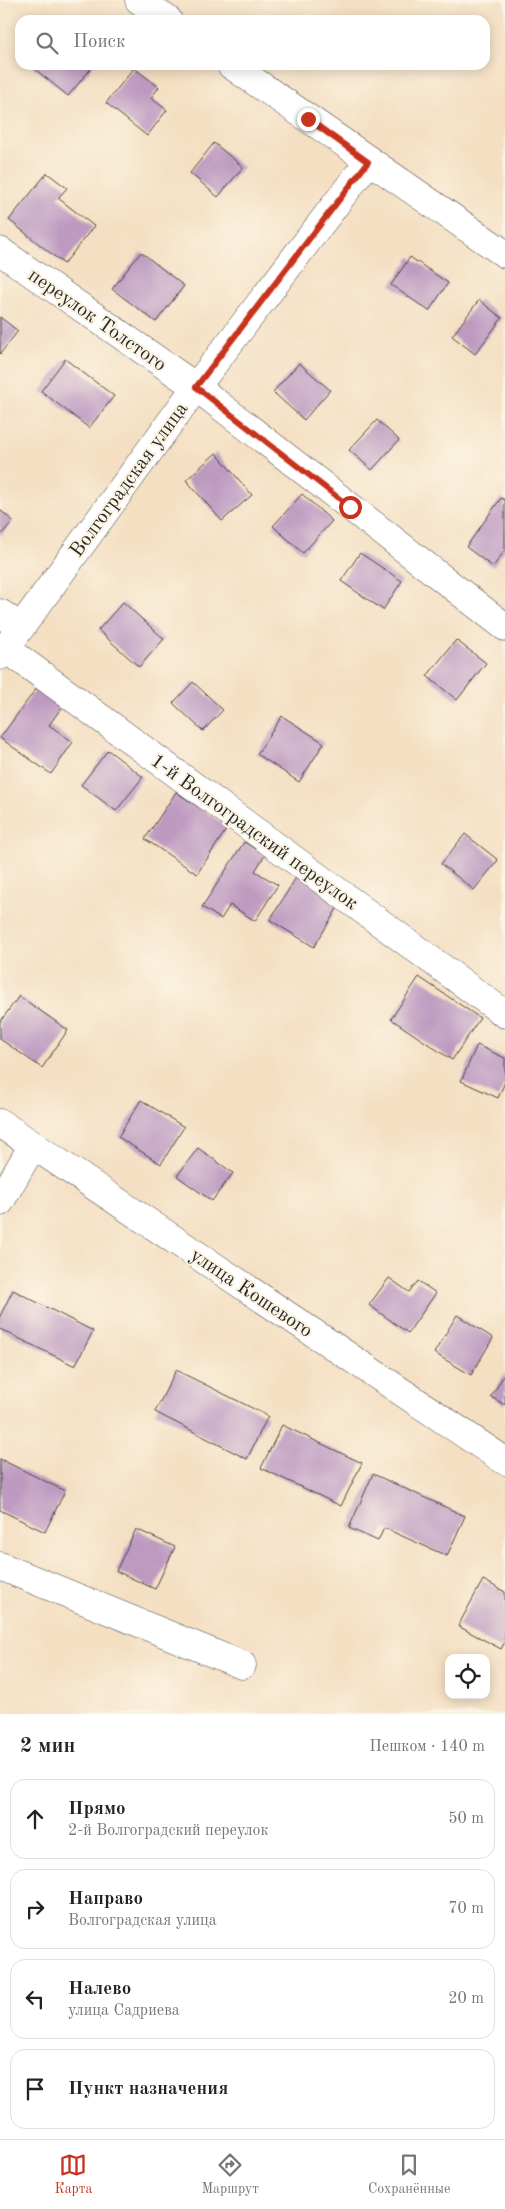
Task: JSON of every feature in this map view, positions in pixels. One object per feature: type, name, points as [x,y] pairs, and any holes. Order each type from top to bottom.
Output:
[{"type":"street","points":[[139,0],[161,15]]},
{"type":"street","points":[[238,70],[368,162],[505,254]]},
{"type":"street","name":"Волгоградская улица","points":[[6,636],[368,162]]},
{"type":"street","name":"переулок Толстого","points":[[0,252],[196,387],[505,627]]},
{"type":"street","name":"1-й Волгоградский переулок","points":[[6,636],[505,1014]]},
{"type":"street","name":"улица Кошевого","points":[[0,1123],[505,1461]]},
{"type":"street","points":[[0,1202],[33,1145]]},
{"type":"street","points":[[0,1566],[242,1665]]},
{"type":"building","points":[[36,70],[90,70],[68,96]]},
{"type":"building","points":[[132,70],[137,70],[159,87],[151,98],[167,110],[147,136],[106,103]]},
{"type":"building","points":[[214,143],[243,167],[218,197],[190,173]]},
{"type":"building","points":[[47,173],[67,188],[58,198],[94,226],[64,264],[9,220]]},
{"type":"building","points":[[141,252],[184,286],[156,322],[112,289]]},
{"type":"building","points":[[410,257],[448,283],[429,311],[391,285]]},
{"type":"building","points":[[479,300],[502,318],[475,354],[452,336]]},
{"type":"building","points":[[0,317],[18,331],[0,354]]},
{"type":"building","points":[[65,359],[114,396],[89,428],[41,391]]},
{"type":"building","points":[[299,363],[330,390],[304,420],[273,392]]},
{"type":"building","points":[[377,420],[399,440],[372,470],[349,450]]},
{"type":"building","points":[[216,453],[252,495],[222,521],[186,480]]},
{"type":"building","points":[[302,494],[332,521],[303,553],[273,526]]},
{"type":"building","points":[[501,498],[505,500],[505,550],[493,567],[466,547]]},
{"type":"building","points":[[0,510],[13,521],[0,536]]},
{"type":"building","points":[[360,553],[402,581],[383,610],[341,581]]},
{"type":"building","points":[[123,602],[164,639],[139,667],[98,630]]},
{"type":"building","points":[[456,640],[486,663],[457,700],[427,676]]},
{"type":"building","points":[[193,682],[223,710],[203,731],[173,703]]},
{"type":"building","points":[[38,686],[64,704],[49,725],[73,742],[51,774],[0,738]]},
{"type":"building","points":[[282,716],[324,743],[299,782],[257,754]]},
{"type":"building","points":[[108,750],[143,777],[116,811],[81,785]]},
{"type":"building","points":[[176,792],[228,827],[197,874],[145,839]]},
{"type":"building","points":[[465,834],[498,860],[474,890],[441,864]]},
{"type":"building","points":[[244,842],[265,855],[255,871],[278,885],[255,921],[230,905],[221,919],[202,907]]},
{"type":"building","points":[[300,871],[344,897],[314,947],[270,920]]},
{"type":"building","points":[[419,977],[480,1018],[452,1060],[391,1019]]},
{"type":"building","points":[[19,996],[68,1030],[42,1068],[0,1039],[0,1022]]},
{"type":"building","points":[[477,1045],[505,1058],[505,1082],[498,1098],[461,1081]]},
{"type":"building","points":[[141,1100],[184,1127],[161,1164],[118,1137]]},
{"type":"building","points":[[198,1148],[233,1173],[212,1201],[177,1176]]},
{"type":"building","points":[[389,1278],[409,1292],[418,1281],[436,1293],[408,1333],[369,1305]]},
{"type":"building","points":[[13,1290],[93,1331],[75,1366],[0,1329],[0,1316]]},
{"type":"building","points":[[457,1315],[493,1338],[471,1375],[434,1353]]},
{"type":"building","points":[[176,1370],[268,1416],[247,1459],[155,1412]]},
{"type":"building","points":[[505,1373],[505,1405],[491,1397]]},
{"type":"building","points":[[282,1425],[362,1463],[341,1506],[261,1468]]},
{"type":"building","points":[[0,1459],[65,1491],[45,1532],[0,1510]]},
{"type":"building","points":[[373,1474],[465,1516],[447,1556],[384,1528],[378,1541],[349,1528]]},
{"type":"building","points":[[136,1529],[175,1547],[155,1589],[116,1571]]},
{"type":"building","points":[[483,1580],[505,1592],[505,1642],[501,1649],[458,1626]]},
{"type":"route","points":[[308,119],[368,162],[196,387],[350,507]]}]
